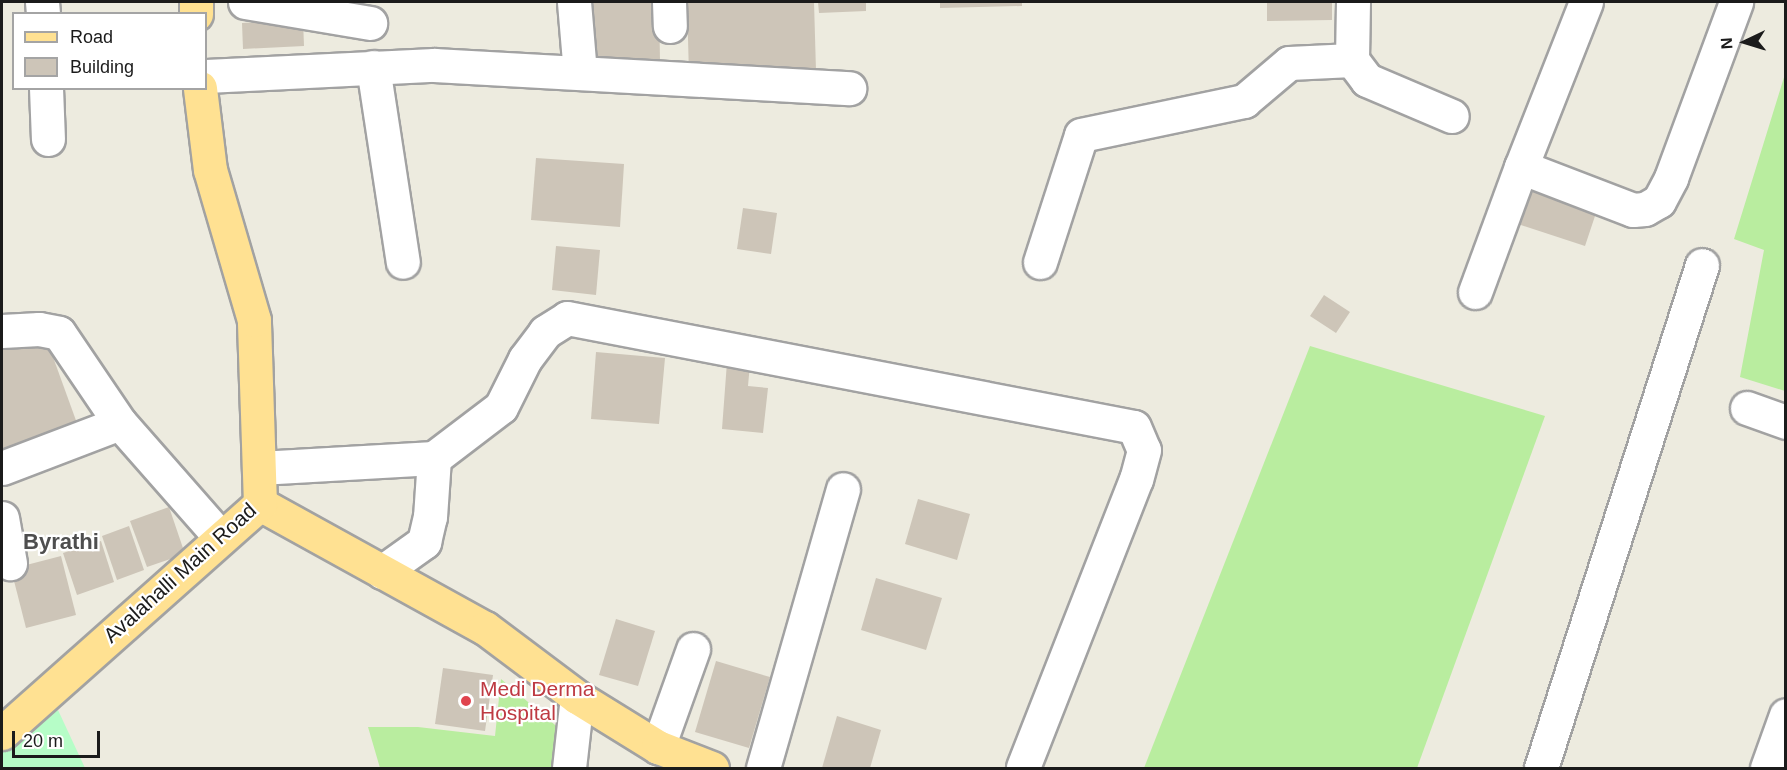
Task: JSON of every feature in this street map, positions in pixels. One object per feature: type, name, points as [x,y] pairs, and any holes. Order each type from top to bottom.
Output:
[{"type":"main road","name":"Avalahalli Main Road","points":[[2,733],[260,504],[254,320],[210,170],[200,90]]},
{"type":"main road","points":[[260,504],[485,628],[577,697],[658,747],[709,768]]},
{"type":"street","points":[[245,2],[370,23]]},
{"type":"street","points":[[574,2],[580,73]]},
{"type":"street","points":[[1353,2],[1352,60],[1367,80],[1452,116]]},
{"type":"street","points":[[1475,292],[1586,2]]},
{"type":"street","points":[[1521,167],[1626,210],[1646,209],[1659,201],[1736,2]]},
{"type":"street","points":[[1040,262],[1081,135],[1244,101],[1288,63],[1352,60]]},
{"type":"street","points":[[207,76],[434,65],[849,88]]},
{"type":"street","points":[[373,67],[403,262]]},
{"type":"street","points":[[46,90],[48,139]]},
{"type":"street","points":[[1541,768],[1702,265]]},
{"type":"street","points":[[259,468],[434,458],[501,407],[538,340],[567,318],[1134,427],[1144,450],[1136,479],[1023,768]]},
{"type":"street","points":[[2,331],[39,329],[59,333],[120,423],[221,538]]},
{"type":"street","points":[[1747,408],[1785,422]]},
{"type":"street","points":[[2,468],[120,423]]},
{"type":"street","points":[[382,572],[424,542],[430,517],[434,458]]},
{"type":"street","points":[[763,768],[843,489]]},
{"type":"street","points":[[2,518],[10,563]]},
{"type":"street","points":[[658,747],[693,648]]},
{"type":"street","points":[[569,768],[577,697]]},
{"type":"street","points":[[1767,768],[1785,715]]},
{"type":"green space","points":[[1785,74],[1785,391],[1740,377],[1764,250],[1734,239]]},
{"type":"green space","points":[[1310,346],[1545,416],[1417,768],[1144,768]]},
{"type":"green space","points":[[501,679],[561,730],[557,768],[380,768],[368,727],[418,727],[495,736]]},
{"type":"green space","points":[[58,710],[85,768],[2,768],[2,749]]},
{"type":"building","points":[[585,2],[659,2],[660,62],[586,62]]},
{"type":"building","points":[[687,2],[814,2],[816,71],[689,75]]},
{"type":"building","points":[[818,2],[866,2],[866,11],[819,13]]},
{"type":"building","points":[[940,2],[1022,2],[1022,6],[940,8]]},
{"type":"building","points":[[1267,2],[1332,2],[1332,20],[1267,21]]},
{"type":"building","points":[[303,20],[304,46],[243,49],[242,23]]},
{"type":"building","points":[[536,158],[624,164],[620,227],[531,220]]},
{"type":"building","points":[[1529,190],[1596,213],[1585,246],[1518,224]]},
{"type":"building","points":[[743,208],[777,213],[771,254],[737,249]]},
{"type":"building","points":[[556,246],[600,250],[596,295],[552,290]]},
{"type":"building","points":[[1324,295],[1350,312],[1336,333],[1310,316]]},
{"type":"building","points":[[49,346],[78,426],[2,453],[2,350]]},
{"type":"building","points":[[596,352],[665,358],[659,424],[591,419]]},
{"type":"building","points":[[727,362],[750,364],[748,386],[768,388],[763,433],[722,429]]},
{"type":"building","points":[[918,499],[970,514],[957,560],[905,544]]},
{"type":"building","points":[[169,507],[185,554],[147,567],[130,521]]},
{"type":"building","points":[[129,526],[144,570],[117,580],[102,536]]},
{"type":"building","points":[[101,541],[114,582],[77,595],[63,553]]},
{"type":"building","points":[[61,556],[76,615],[26,628],[11,569]]},
{"type":"building","points":[[876,578],[942,598],[926,650],[861,630]]},
{"type":"building","points":[[616,619],[655,631],[638,686],[599,675]]},
{"type":"building","points":[[716,661],[770,677],[749,748],[695,732]]},
{"type":"building","points":[[443,668],[493,675],[485,731],[435,724]]},
{"type":"building","points":[[837,716],[881,730],[870,768],[822,768]]},
{"type":"place","name":"Medi Derma Hospital","points":[[466,701]]},
{"type":"district","name":"Byrathi","points":[[61,542]]}]
